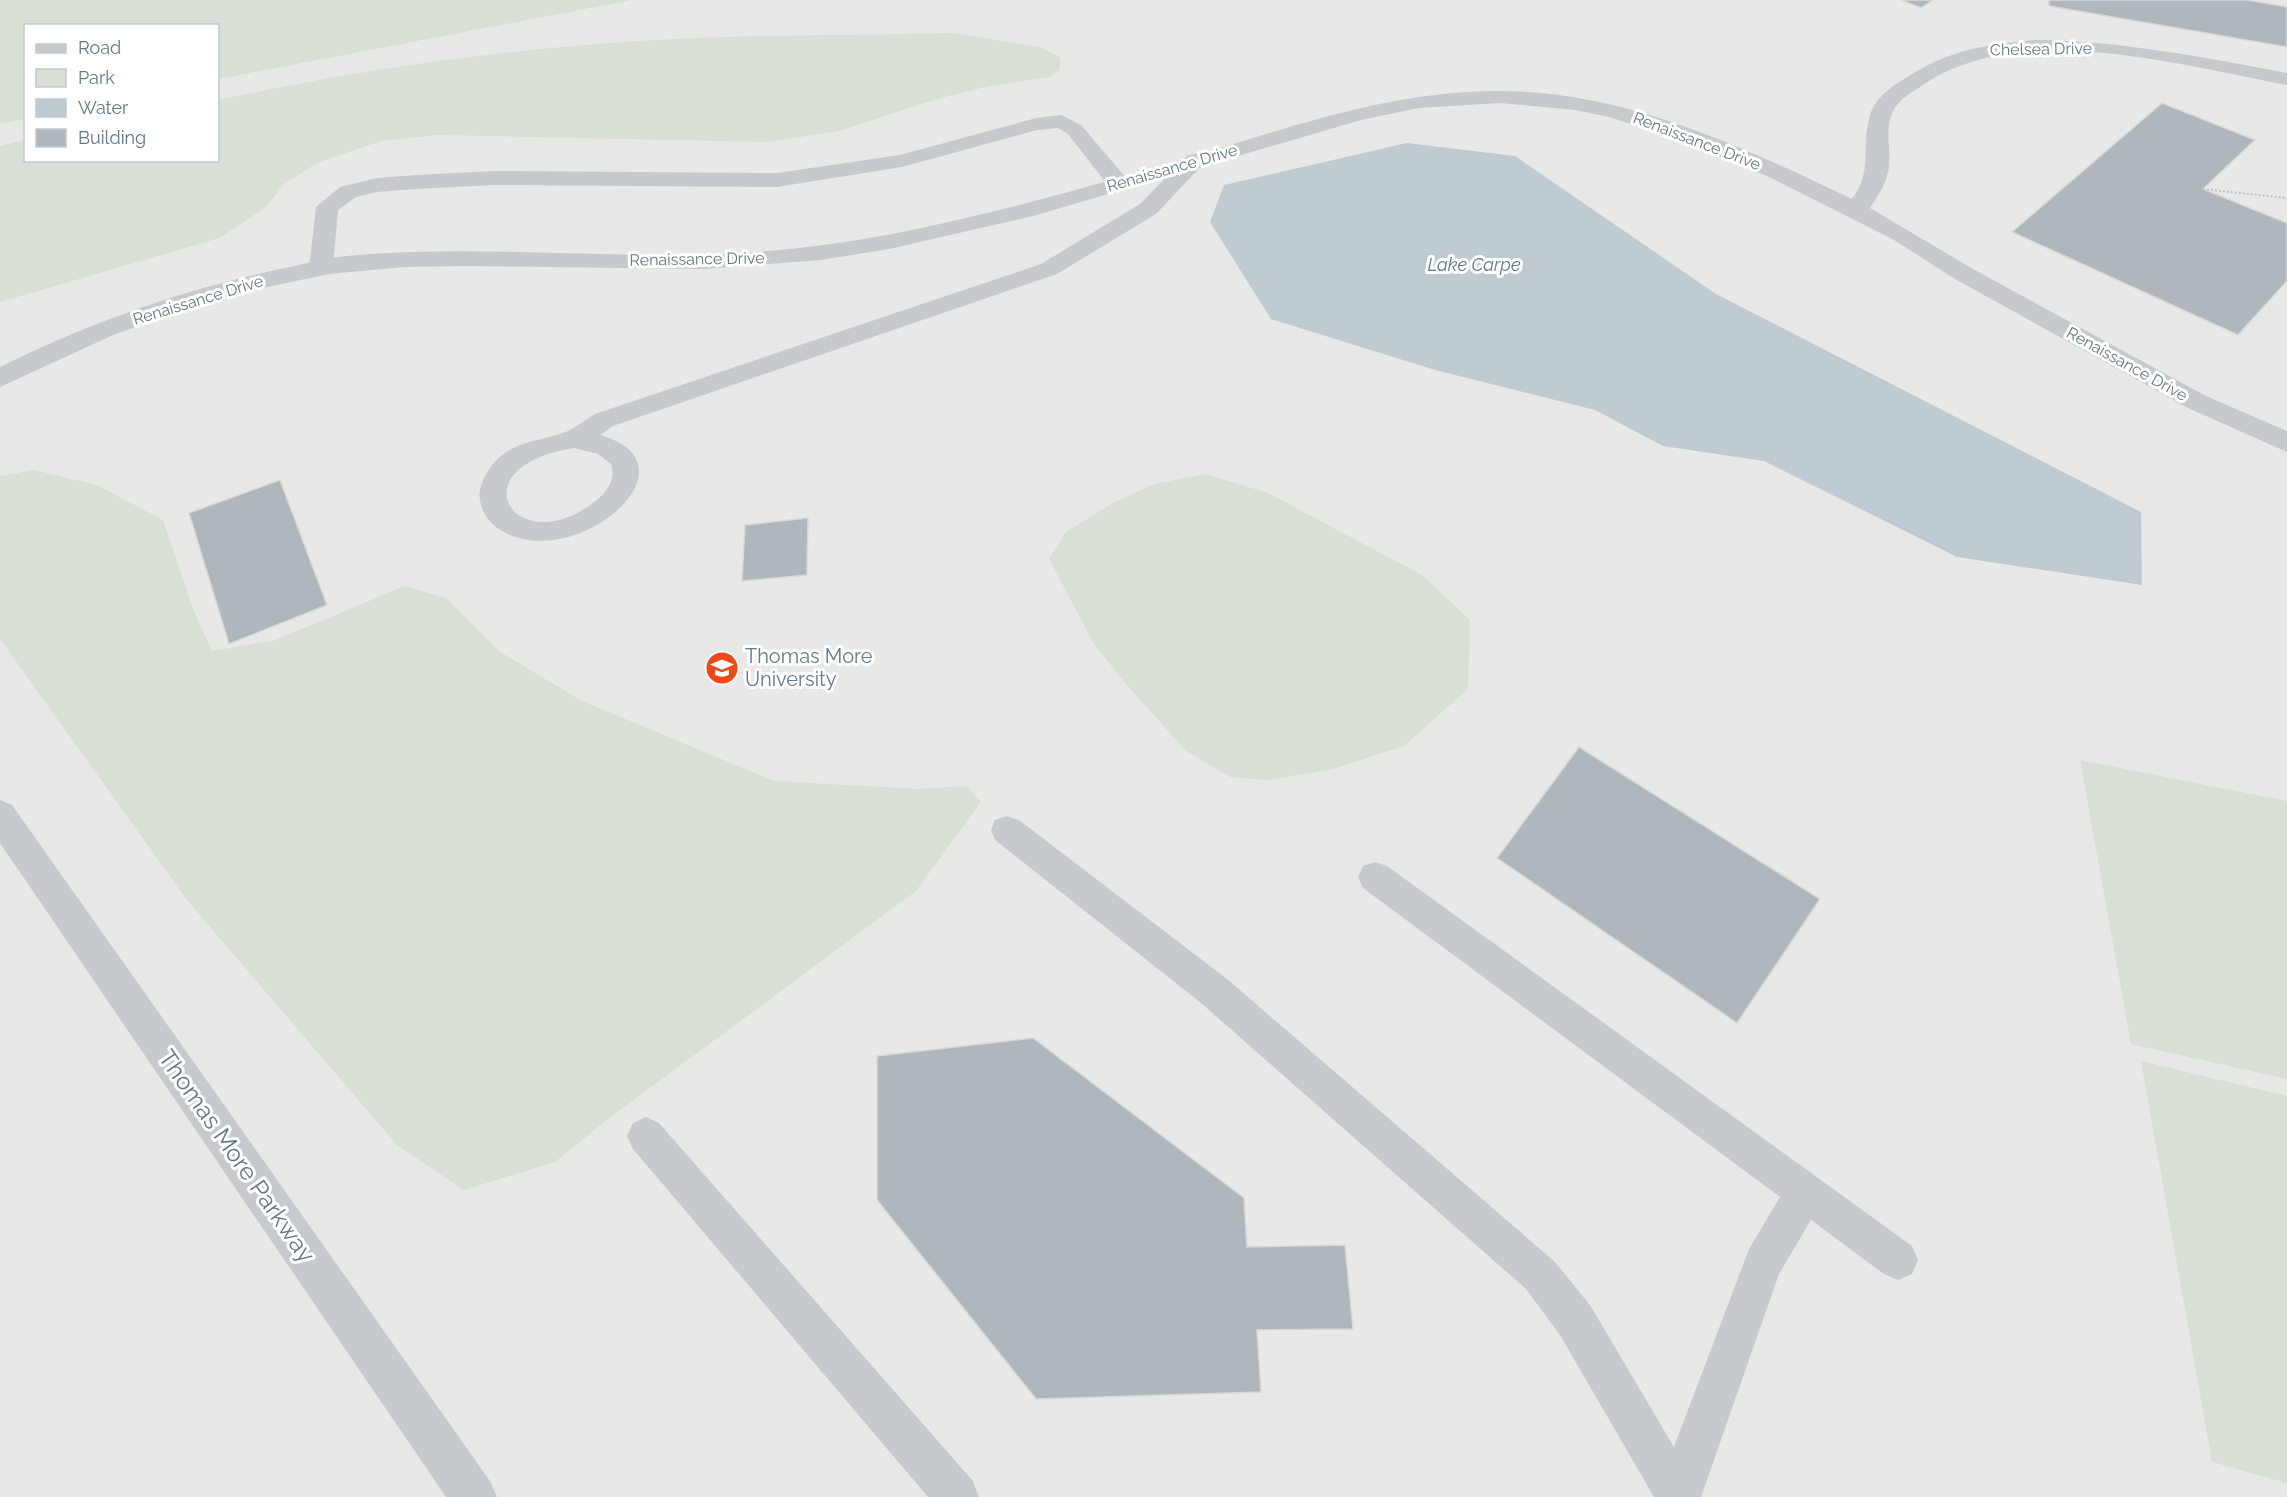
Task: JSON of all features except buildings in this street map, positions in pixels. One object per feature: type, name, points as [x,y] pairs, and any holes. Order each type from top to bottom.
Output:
[{"type":"street","name":"Chelsea Drive","points":[[1856,210],[1867,197],[1878,167],[1877,124],[1887,103],[1917,76],[1946,60],[1980,51],[2026,46],[2099,48],[2287,79]]},
{"type":"street","name":"Renaissance Drive","points":[[0,378],[140,316],[231,287],[342,264],[429,259],[677,261],[780,258],[952,230],[1357,114],[1419,102],[1500,97],[1575,104],[1649,121],[1775,171],[1902,235],[1974,279],[2197,402],[2287,442]]},
{"type":"street","name":"Thomas More Parkway","points":[[0,815],[474,1497]]},
{"type":"lane","points":[[321,268],[327,207],[348,192],[377,185],[494,178],[777,180],[902,161],[1036,124],[1062,121],[1075,130],[1118,183]]},
{"type":"lane","points":[[574,439],[594,440],[611,447],[622,458],[627,471],[624,487],[613,502],[578,524],[559,529],[538,531],[521,528],[506,521],[497,511],[493,499],[494,486],[501,473],[531,449],[552,442],[574,439],[604,420],[1049,269],[1148,209],[1196,160]]},
{"type":"lane","points":[[1008,830],[1214,991],[1540,1275],[1575,1320],[1679,1495]]},
{"type":"lane","points":[[1376,877],[1898,1260]]},
{"type":"lane","points":[[646,1136],[957,1497]]},
{"type":"lane","points":[[1679,1495],[1763,1263],[1806,1192]]},
{"type":"path","points":[[2203,189],[2285,198],[2287,193]]},
{"type":"shaded area","points":[[0,0],[2287,0],[2287,1497],[0,1497]]},
{"type":"green space","points":[[0,0],[632,0],[219,79],[219,24],[24,24],[24,119],[0,124]]},
{"type":"green space","points":[[952,33],[1041,47],[1060,58],[1060,69],[1050,77],[989,86],[937,99],[839,131],[769,142],[438,135],[381,141],[317,163],[284,184],[266,207],[220,238],[0,302],[0,146],[24,140],[24,162],[219,162],[219,100],[322,79],[480,56],[586,45],[717,37]]},
{"type":"green space","points":[[34,470],[97,485],[163,520],[194,611],[212,651],[273,641],[405,586],[446,598],[499,651],[580,700],[774,781],[919,789],[967,786],[981,802],[916,891],[608,1119],[555,1162],[464,1190],[397,1145],[187,900],[0,639],[0,476]]},
{"type":"green space","points":[[1206,474],[1268,493],[1422,575],[1470,620],[1468,689],[1404,746],[1333,769],[1268,780],[1230,777],[1186,751],[1125,683],[1094,644],[1049,559],[1066,532],[1111,504],[1154,484]]},
{"type":"green space","points":[[2080,760],[2287,801],[2287,1079],[2131,1044]]},
{"type":"green space","points":[[2141,1061],[2287,1096],[2287,1483],[2212,1462]]},
{"type":"water","name":"Lake Carpe","points":[[1407,143],[1515,156],[1716,294],[2141,512],[2142,585],[1957,557],[1764,461],[1663,446],[1595,410],[1435,370],[1271,319],[1210,222],[1224,185]]},
{"type":"place","name":"Thomas More University","points":[[722,668]]}]
